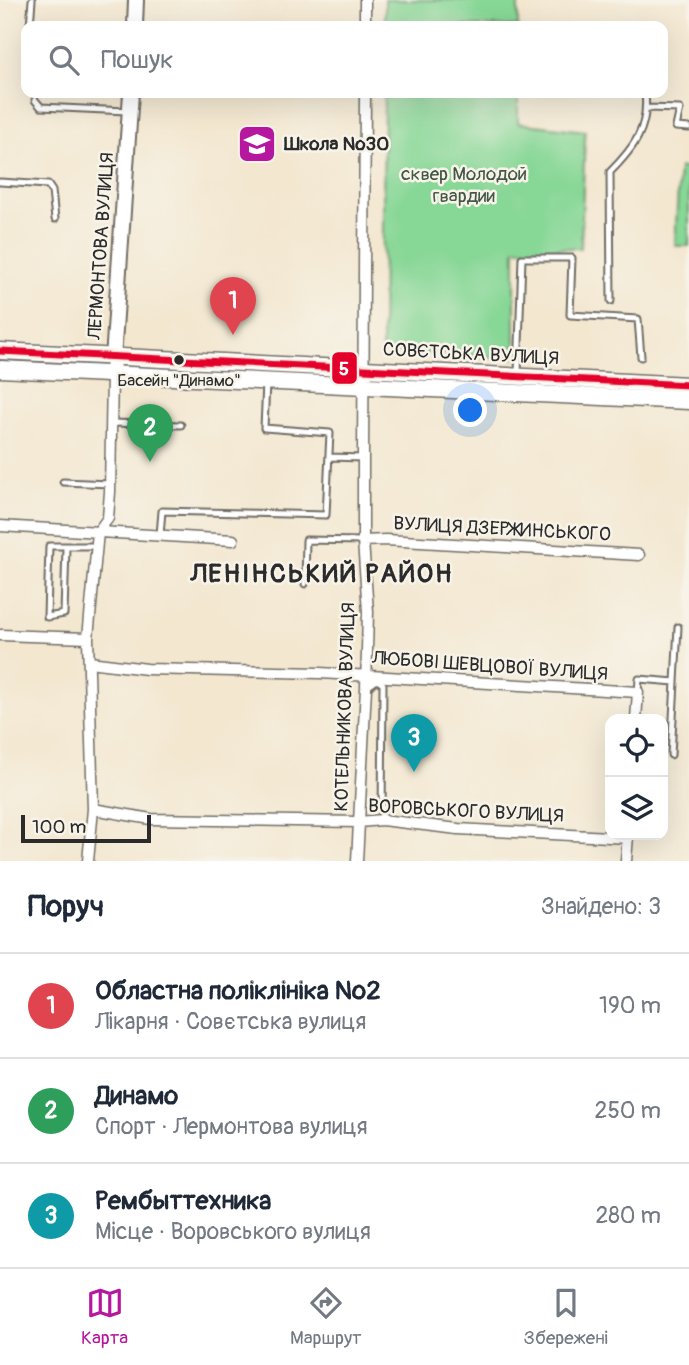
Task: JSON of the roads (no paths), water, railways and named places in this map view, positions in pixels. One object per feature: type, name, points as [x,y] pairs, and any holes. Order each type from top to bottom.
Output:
[{"type":"main road","name":"СОВЄТСЬКА ВУЛИЦЯ","points":[[0,351],[363,377],[518,377],[689,385]]},
{"type":"main road","points":[[0,369],[266,381],[363,377],[689,401]]},
{"type":"street","points":[[135,21],[136,0]]},
{"type":"street","points":[[365,21],[366,0]]},
{"type":"street","name":"ЛЕРМОНТОВА ВУЛИЦЯ","points":[[88,861],[93,809],[88,638],[98,532],[108,518],[112,374],[131,98]]},
{"type":"street","name":"КОТЕЛЬНИКОВА ВУЛИЦЯ","points":[[357,861],[368,612],[363,541],[365,98]]},
{"type":"street","points":[[0,526],[233,540]]},
{"type":"street","name":"ВУЛИЦЯ ДЗЕРЖИНСЬКОГО","points":[[363,541],[386,540],[639,555]]},
{"type":"street","points":[[0,635],[88,638]]},
{"type":"street","name":"ЛЮБОВІ ШЕВЦОВОЇ ВУЛИЦЯ","points":[[89,662],[147,669],[365,675],[638,692]]},
{"type":"street","points":[[636,714],[638,692]]},
{"type":"street","name":"ВОРОВСЬКОГО ВУЛИЦЯ","points":[[93,809],[150,818],[359,822],[382,820],[458,829],[605,835]]},
{"type":"street","points":[[626,861],[628,840]]},
{"type":"lane","points":[[30,21],[32,0]]},
{"type":"lane","points":[[611,301],[610,172],[632,150],[645,119],[646,98]]},
{"type":"lane","points":[[35,100],[41,107],[130,111]]},
{"type":"lane","points":[[647,107],[680,109],[676,127],[689,128]]},
{"type":"lane","points":[[0,182],[48,185],[52,191],[55,219]]},
{"type":"lane","points":[[518,377],[522,258],[572,258],[570,315],[638,319],[641,357]]},
{"type":"lane","points":[[160,535],[162,511],[326,515],[330,433],[264,428],[266,381]]},
{"type":"lane","points":[[112,423],[180,425]]},
{"type":"lane","points":[[329,457],[363,458]]},
{"type":"lane","points":[[62,482],[110,484]]},
{"type":"lane","points":[[305,584],[306,540],[363,541]]},
{"type":"lane","points":[[66,547],[64,614],[47,617],[49,546],[97,545]]},
{"type":"lane","points":[[671,755],[678,627]]},
{"type":"lane","points":[[366,688],[377,680],[383,684],[382,820]]},
{"type":"lane","points":[[638,692],[639,680],[675,682]]},
{"type":"place","name":"Школа №30","points":[[257,144]]},
{"type":"place","name":"Областна поліклініка №2","points":[[233,335]]},
{"type":"place","name":"Басейн \"Динамо\"","points":[[179,360]]},
{"type":"place","name":"Динамо","points":[[150,462]]},
{"type":"place","name":"Рембыттехника","points":[[414,772]]},
{"type":"district","name":"ЛЕНІНСЬКИЙ РАЙОН","points":[[322,574]]},
{"type":"park label","name":"сквер Молодой гвардии","points":[[464,185]]}]
